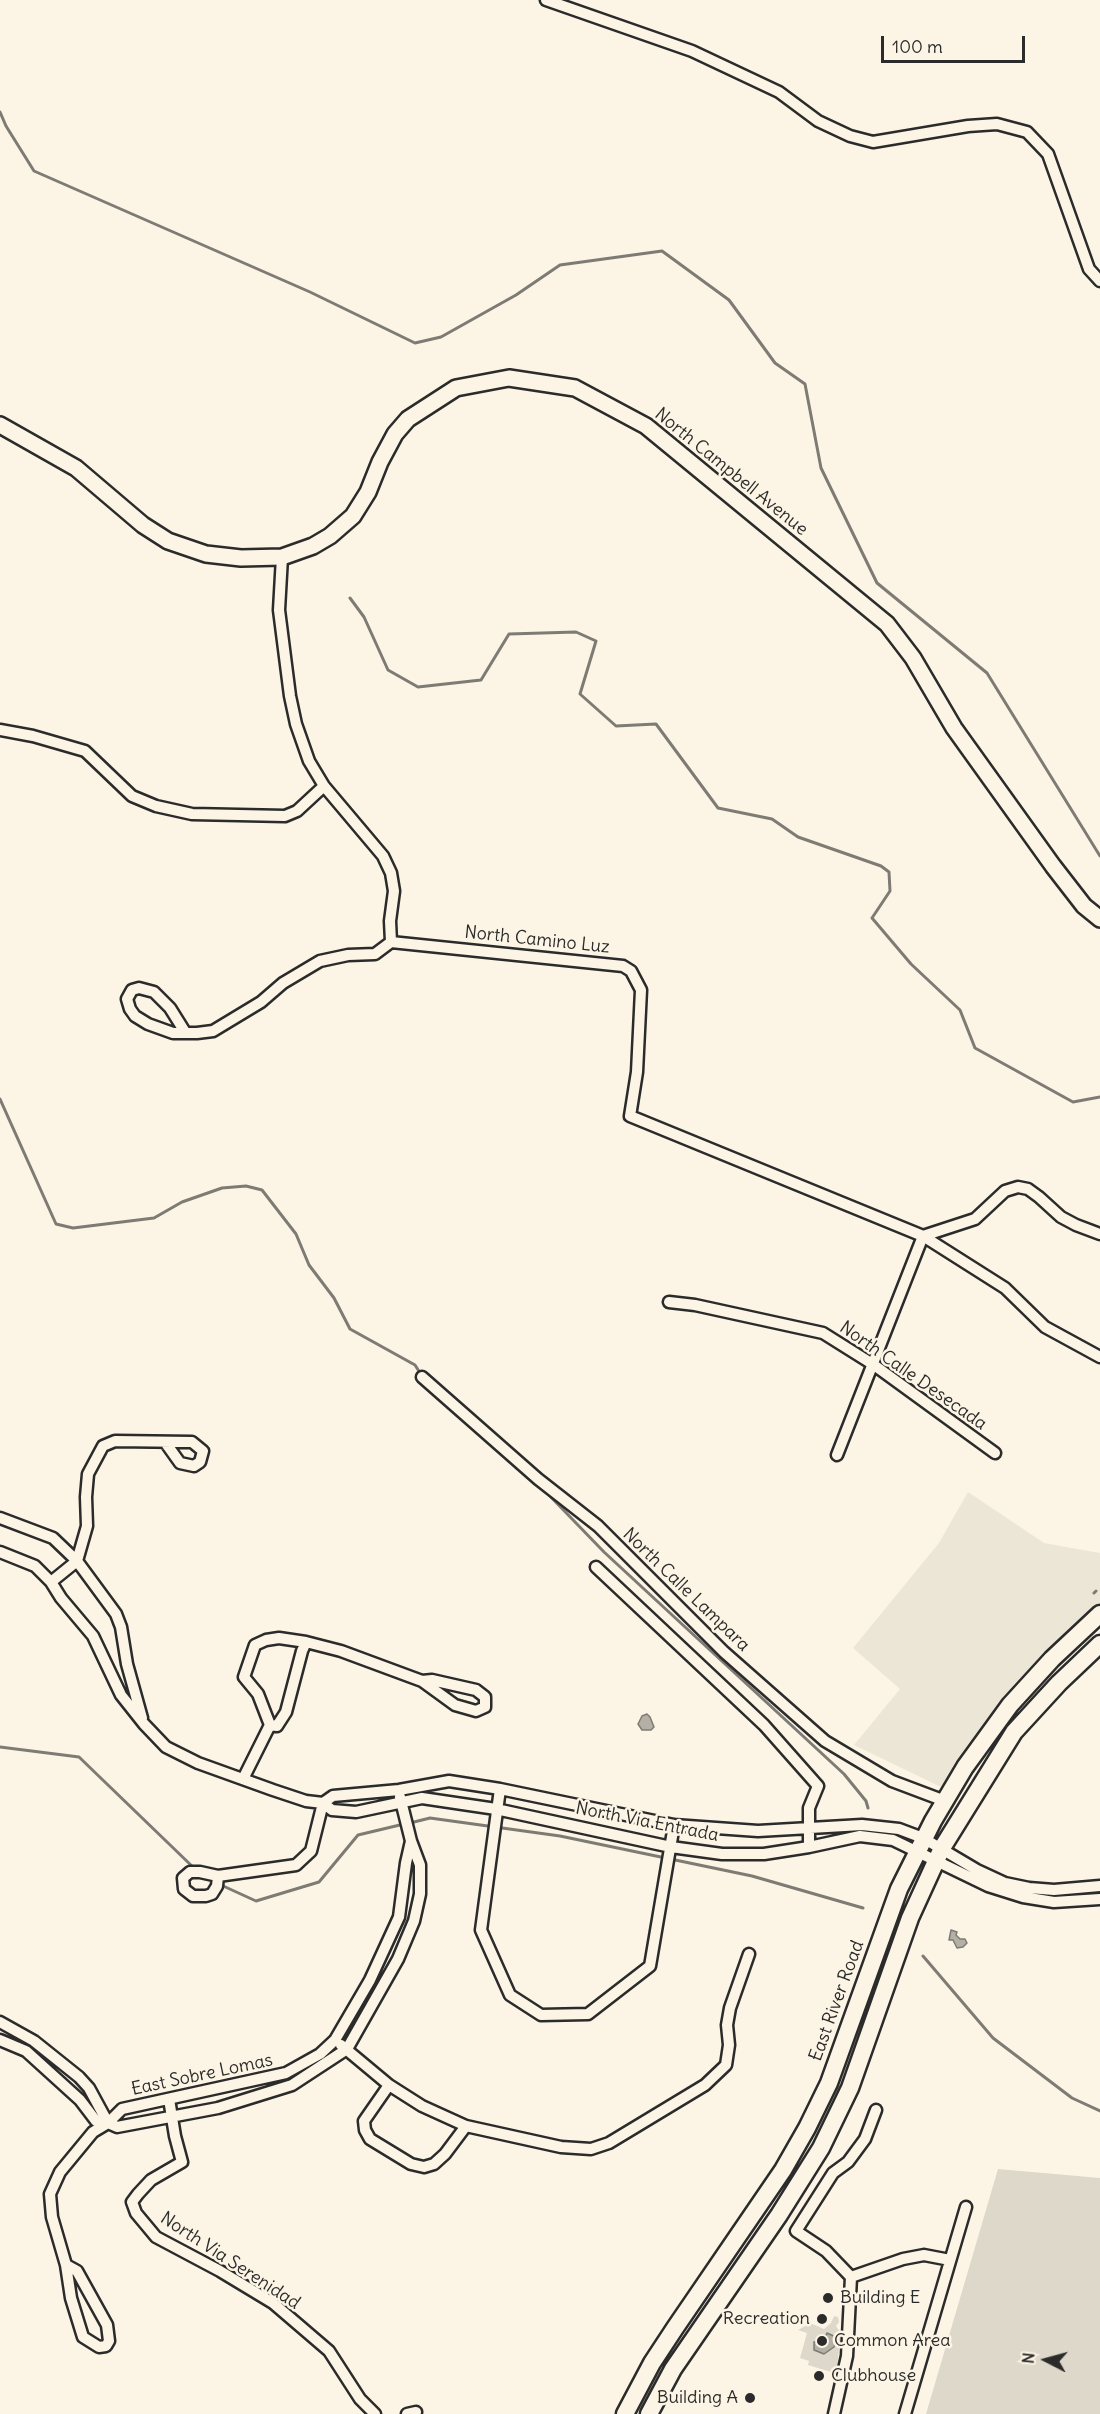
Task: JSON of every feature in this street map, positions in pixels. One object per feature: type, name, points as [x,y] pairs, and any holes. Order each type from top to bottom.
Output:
[{"type":"main road","name":"North Campbell Avenue","points":[[0,425],[76,468],[142,525],[168,541],[206,554],[241,558],[282,557],[313,546],[330,536],[353,516],[368,492],[380,462],[408,419],[456,388],[508,378],[575,388],[646,426],[887,624],[913,658],[954,728],[1053,866],[1084,906],[1100,919]]},
{"type":"main road","name":"East River Road","points":[[625,2414],[669,2337],[783,2170],[807,2128],[829,2083],[899,1888],[945,1801],[991,1729],[1010,1705],[1052,1659],[1100,1614]]},
{"type":"main road","points":[[649,2414],[673,2369],[779,2215],[821,2148],[849,2088],[910,1918],[939,1854],[1014,1732],[1059,1683],[1100,1644]]},
{"type":"street","points":[[546,0],[692,51],[779,92],[818,121],[850,136],[873,142],[968,126],[997,124],[1027,132],[1048,154],[1089,269],[1100,281]]},
{"type":"street","points":[[185,1032],[177,1018],[154,992],[139,988],[132,990],[127,999],[130,1010],[135,1016],[166,1032],[197,1034],[213,1031],[229,1022],[320,961],[348,955],[375,954],[391,942],[390,921],[394,891],[391,873],[383,856],[324,786],[302,743],[290,696],[279,610],[282,557]]},
{"type":"street","points":[[0,730],[33,735],[85,751],[132,796],[156,806],[192,814],[285,816],[297,812],[324,786]]},
{"type":"street","name":"North Camino Luz","points":[[391,942],[622,966],[631,971],[641,990],[637,1072],[630,1116],[923,1236],[1005,1288],[1045,1327],[1100,1357]]},
{"type":"street","points":[[837,1455],[923,1236],[975,1219],[1005,1191],[1018,1187],[1028,1189],[1061,1217],[1076,1226],[1100,1234]]},
{"type":"street","name":"North Calle Desecada","points":[[669,1302],[695,1305],[823,1333],[874,1365],[995,1453]]},
{"type":"street","name":"North Calle Lampara","points":[[422,1377],[538,1479],[598,1526],[724,1652],[825,1742],[892,1781],[945,1801]]},
{"type":"street","points":[[51,1582],[77,1561],[87,1526],[88,1474],[103,1446],[115,1441],[165,1442]]},
{"type":"street","name":"North Via Entrada","points":[[0,1518],[53,1538],[77,1561],[116,1614],[144,1724]]},
{"type":"street","name":"North Via Entrada","points":[[0,1552],[35,1566],[51,1582],[61,1598],[93,1636],[121,1695],[166,1747],[198,1763],[306,1801],[323,1803],[332,1810],[356,1812],[422,1798],[496,1809],[671,1847],[722,1854],[764,1854],[860,1836],[920,1845]]},
{"type":"street","points":[[596,1567],[764,1725],[818,1786],[809,1808],[809,1847]]},
{"type":"street","points":[[243,1779],[270,1725],[258,1694],[244,1677],[255,1645],[279,1638],[341,1651],[422,1681],[454,1705],[476,1711],[485,1707],[485,1697],[476,1690],[448,1682],[422,1681]]},
{"type":"street","points":[[270,1725],[277,1725],[286,1712],[306,1642]]},
{"type":"street","name":"North Via Entrada","points":[[323,1803],[333,1796],[399,1790],[449,1781],[500,1789],[674,1825],[758,1831],[862,1825],[899,1829],[920,1845],[1005,1883],[1054,1890],[1100,1887]]},
{"type":"street","points":[[500,1789],[480,1930],[510,1995],[541,2016],[588,2014],[650,1966],[674,1825]]},
{"type":"street","name":"East Sobre Lomas","points":[[108,2123],[117,2127],[219,2108],[292,2085],[347,2049],[398,1959],[411,1928],[420,1894],[420,1865],[411,1841],[399,1790]]},
{"type":"street","points":[[218,1876],[296,1865],[311,1851],[323,1803]]},
{"type":"street","name":"East Sobre Lomas","points":[[66,2265],[77,2271],[107,2325],[109,2341],[105,2346],[99,2348],[83,2337],[71,2298],[66,2265],[52,2217],[50,2194],[60,2172],[93,2132],[108,2123],[122,2109],[286,2073],[320,2054],[335,2040],[370,1980],[397,1922],[411,1841]]},
{"type":"street","name":"North Via Entrada","points":[[939,1854],[988,1886],[1023,1898],[1054,1902],[1100,1899]]},
{"type":"street","points":[[397,1922],[411,1928]]},
{"type":"street","points":[[335,2040],[389,2085],[422,2106],[466,2126],[561,2147],[591,2149],[609,2143],[705,2085],[726,2065],[729,2045],[727,2025],[730,2008],[749,1954]]},
{"type":"street","points":[[0,2022],[34,2041],[79,2077],[89,2088],[108,2123]]},
{"type":"street","points":[[0,2040],[26,2051],[80,2100],[96,2121],[108,2123]]},
{"type":"street","points":[[389,2085],[367,2115],[364,2130],[370,2139],[411,2164],[424,2167],[434,2164],[445,2154],[466,2126]]},
{"type":"street","name":"North Via Serenidad","points":[[169,2099],[174,2136],[182,2162],[152,2180],[132,2202],[141,2221],[156,2237],[220,2271],[273,2303],[329,2351],[360,2399],[375,2414]]},
{"type":"street","points":[[834,2414],[847,2356],[851,2277],[826,2252],[796,2231],[833,2173],[848,2162],[865,2139],[876,2110]]},
{"type":"street","points":[[905,2414],[966,2207]]},
{"type":"street","points":[[851,2277],[903,2259],[924,2255],[950,2260]]},
{"type":"shaded area","points":[[968,1492],[1044,1543],[1100,1553],[1100,1603],[1040,1658],[964,1750],[941,1787],[854,1745],[900,1689],[853,1648],[939,1543]]},
{"type":"shaded area","points":[[647,1714],[654,1727],[651,1730],[642,1730],[638,1724],[642,1716]]},
{"type":"shaded area","points":[[951,1930],[957,1932],[956,1935],[960,1939],[965,1939],[967,1943],[963,1947],[957,1948],[953,1940],[949,1940]]},
{"type":"shaded area","points":[[998,2169],[1100,2178],[1100,2414],[926,2414]]},
{"type":"shaded area","name":"Common Area","points":[[834,2316],[838,2317],[839,2322],[836,2326],[841,2333],[837,2367],[831,2372],[808,2365],[809,2361],[800,2358],[807,2333],[798,2330],[810,2323],[824,2329],[831,2323]]},
{"type":"shaded area","points":[[827,2333],[838,2338],[834,2347],[824,2354],[814,2350],[814,2342],[824,2340]]},
{"type":"waterway","points":[[0,112],[34,171],[310,292],[415,343],[441,337],[516,295],[560,265],[662,251],[729,300],[775,363],[805,384],[821,468],[877,583],[987,673],[1100,856]]},
{"type":"waterway","points":[[350,598],[364,617],[388,670],[418,687],[481,680],[509,634],[576,632],[596,641],[580,694],[616,726],[656,724],[718,808],[772,819],[798,837],[881,866],[889,872],[890,891],[872,918],[911,964],[960,1010],[975,1048],[1073,1102],[1100,1097]]},
{"type":"waterway","points":[[0,1099],[56,1224],[73,1228],[154,1218],[182,1202],[222,1188],[246,1186],[262,1190],[296,1234],[309,1265],[334,1298],[350,1329],[415,1365],[422,1376]]},
{"type":"waterway","points":[[547,1493],[604,1552],[844,1774],[866,1801],[868,1808]]},
{"type":"waterway","points":[[0,1747],[79,1757],[195,1869]]},
{"type":"waterway","points":[[410,1823],[430,1818],[560,1836],[752,1876],[863,1908]]},
{"type":"waterway","points":[[221,1885],[256,1901],[319,1882],[358,1835],[404,1824]]},
{"type":"waterway","points":[[923,1956],[993,2038],[1072,2098],[1100,2111]]},
{"type":"place","name":"Building E","points":[[828,2298]]},
{"type":"place","name":"Recreation","points":[[822,2319]]},
{"type":"place","name":"Common Area","points":[[822,2341]]},
{"type":"place","name":"Clubhouse","points":[[819,2376]]},
{"type":"place","name":"Building A","points":[[750,2398]]}]
